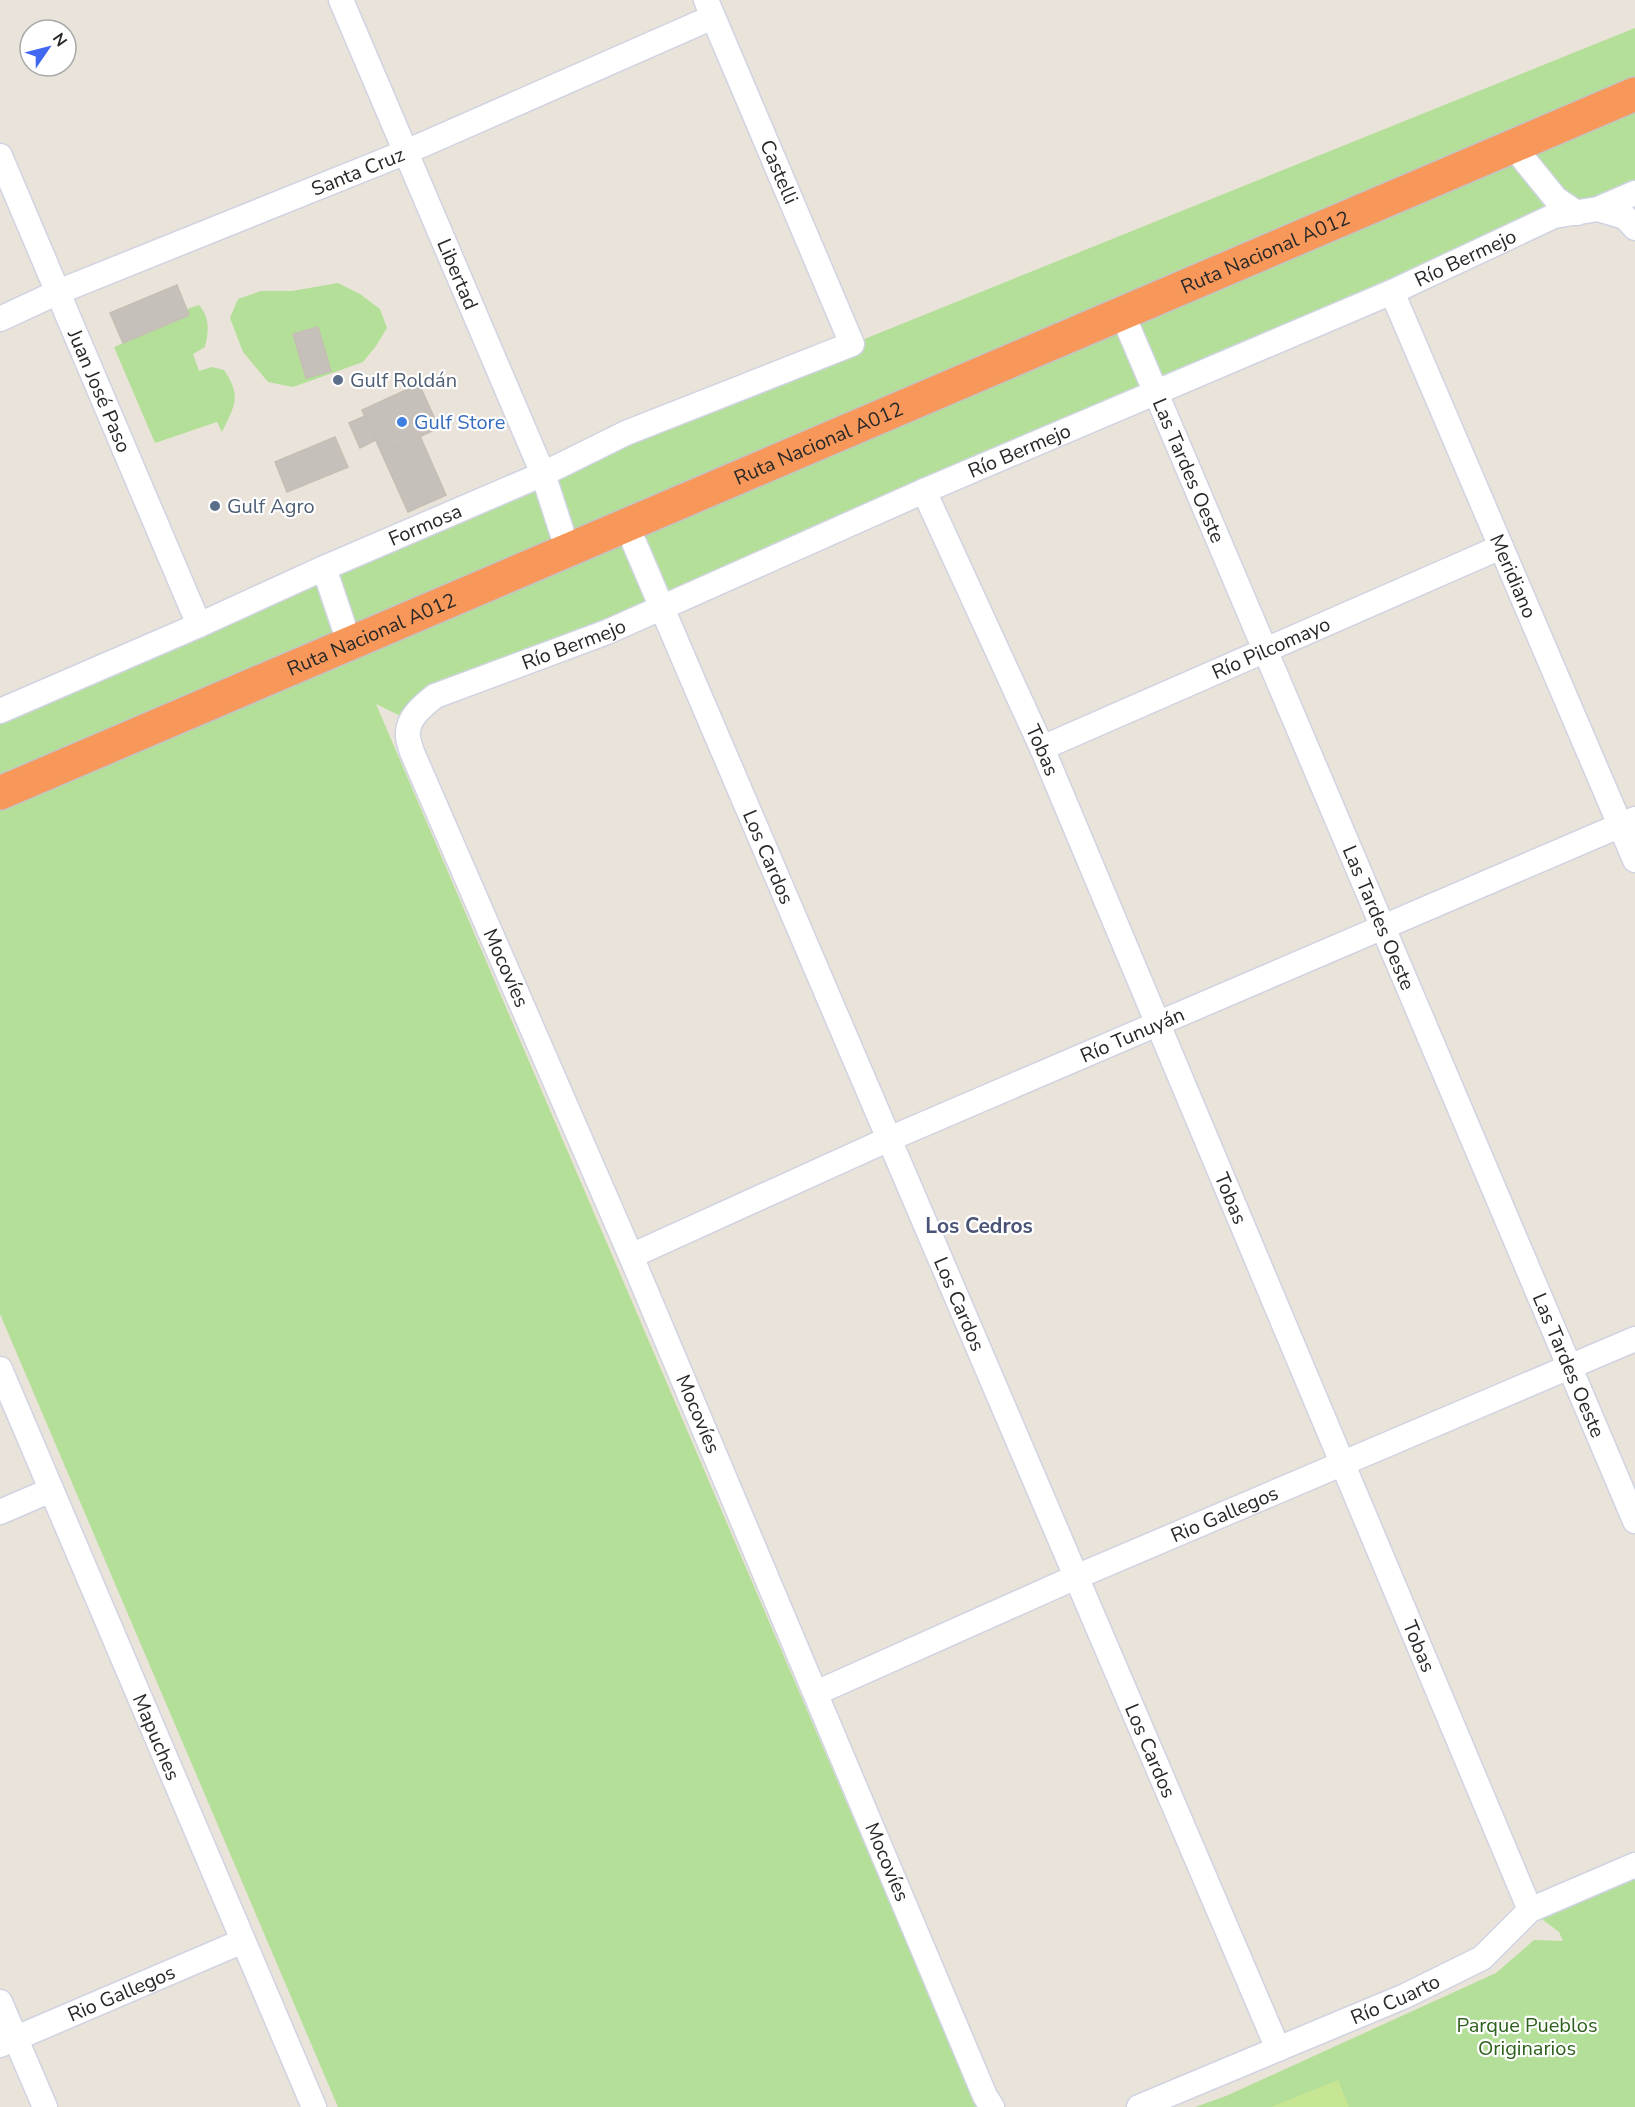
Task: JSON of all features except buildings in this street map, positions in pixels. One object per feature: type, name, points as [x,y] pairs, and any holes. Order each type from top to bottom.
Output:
[{"type":"highway","name":"Ruta Nacional A012","points":[[0,793],[1635,94]]},
{"type":"street","name":"Libertad","points":[[341,0],[543,474],[568,551]]},
{"type":"street","name":"Santa Cruz","points":[[0,319],[58,292],[406,152],[710,8]]},
{"type":"street","name":"Castelli","points":[[710,8],[852,344]]},
{"type":"street","points":[[1513,146],[1556,199],[1587,211],[1625,217],[1635,228]]},
{"type":"street","name":"Juan José Paso","points":[[0,156],[199,625]]},
{"type":"street","name":"Río Bermejo","points":[[411,721],[419,709],[435,696],[607,632],[924,491],[1392,292],[1554,216],[1587,211],[1635,193]]},
{"type":"street","name":"Meridiano","points":[[1392,292],[1501,547],[1628,822],[1635,860]]},
{"type":"street","name":"Las Tardes Oeste","points":[[1122,314],[1635,1521]]},
{"type":"street","name":"Formosa","points":[[0,711],[543,474],[626,434],[852,344]]},
{"type":"street","name":"Tobas","points":[[924,491],[1042,748],[1530,1910]]},
{"type":"street","name":"Los Cardos","points":[[627,526],[1278,2049]]},
{"type":"street","name":"Río Pilcomayo","points":[[1042,748],[1501,547]]},
{"type":"street","points":[[324,568],[350,645]]},
{"type":"street","name":"Mocovíes","points":[[411,721],[408,732],[412,752],[631,1256],[985,2096],[992,2107]]},
{"type":"street","name":"Río Tunuyán","points":[[631,1256],[889,1139],[1628,822]]},
{"type":"street","name":"Rio Gallegos","points":[[816,1693],[1076,1577],[1635,1339]]},
{"type":"street","name":"Mapuches","points":[[0,1370],[314,2107]]},
{"type":"street","points":[[0,1512],[51,1490]]},
{"type":"street","name":"Río Cuarto","points":[[1139,2107],[1405,1996],[1482,1958],[1530,1910],[1635,1865]]},
{"type":"street","name":"Rio Gallegos","points":[[8,2042],[243,1941]]},
{"type":"street","points":[[0,2002],[8,2042],[45,2107]]},
{"type":"green space","points":[[1635,28],[1635,193],[435,696],[411,721],[376,704],[977,2107],[338,2107],[0,1314],[0,711],[852,344]]},
{"type":"green space","points":[[338,283],[360,294],[380,309],[387,328],[376,346],[363,362],[293,387],[268,382],[243,352],[230,318],[238,299],[261,291],[292,291]]},
{"type":"green space","points":[[199,305],[207,320],[207,336],[205,347],[193,354],[199,371],[212,367],[224,370],[235,394],[233,408],[222,432],[217,422],[155,443],[114,347],[189,315],[187,309]]},
{"type":"green space","name":"Parque Pueblos Originarios","points":[[1635,1865],[1635,2107],[1195,2107],[1226,2096],[1496,1973],[1534,1940],[1563,1941],[1559,1932],[1530,1910]]},
{"type":"green space","points":[[1338,2080],[1349,2107],[1271,2107]]},
{"type":"place","name":"Gulf Roldán","points":[[338,380]]},
{"type":"place","name":"Gulf Store","points":[[402,422]]},
{"type":"place","name":"Gulf Agro","points":[[215,506]]},
{"type":"district","name":"Los Cedros","points":[[979,1226]]}]
